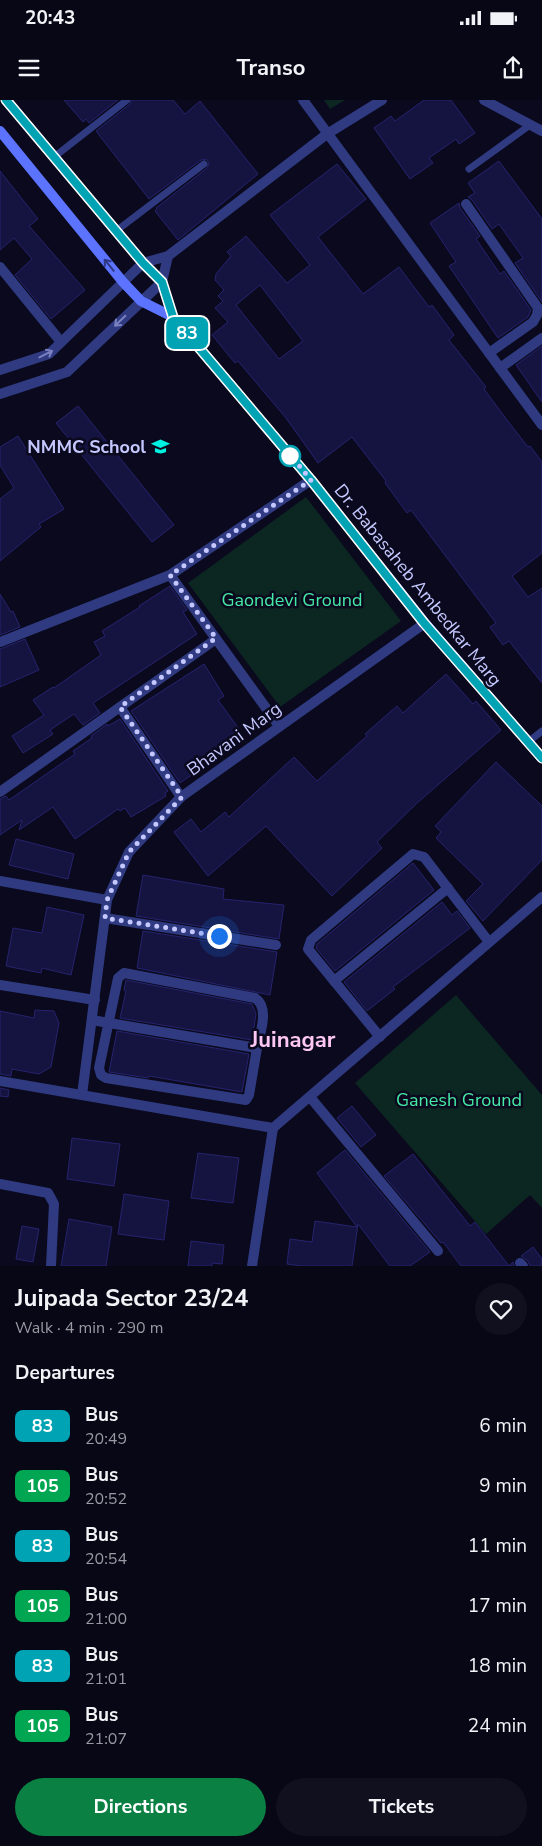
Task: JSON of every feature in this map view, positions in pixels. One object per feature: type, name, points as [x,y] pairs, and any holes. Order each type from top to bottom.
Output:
[{"type":"main road","name":"Dr. Babasaheb Ambedkar Marg","points":[[6,100],[143,263],[162,282],[173,317],[311,480],[424,623],[542,758]]},
{"type":"main road","name":"Dr. Babasaheb Ambedkar Marg","points":[[0,132],[123,282],[141,301],[173,317]]},
{"type":"street","points":[[303,100],[542,425]]},
{"type":"street","points":[[0,370],[49,354],[143,263],[168,256],[327,134],[382,100]]},
{"type":"street","points":[[484,100],[542,131]]},
{"type":"street","points":[[466,204],[538,308],[533,322],[489,353]]},
{"type":"street","points":[[0,394],[67,372],[162,282],[168,256]]},
{"type":"street","points":[[0,267],[61,342]]},
{"type":"street","points":[[500,368],[542,338]]},
{"type":"street","points":[[0,642],[170,575],[311,480]]},
{"type":"street","points":[[170,575],[279,726]]},
{"type":"street","name":"Bhavani Marg","points":[[82,1095],[107,900],[129,852],[182,797],[424,623]]},
{"type":"street","points":[[0,792],[216,638]]},
{"type":"street","points":[[120,707],[182,797]]},
{"type":"street","points":[[380,1037],[308,949],[311,940],[413,854],[424,857],[489,942]]},
{"type":"street","points":[[0,881],[107,900]]},
{"type":"street","points":[[334,981],[448,888]]},
{"type":"street","points":[[252,1266],[273,1128],[542,897]]},
{"type":"street","points":[[105,918],[276,945]]},
{"type":"street","points":[[124,973],[255,998],[260,1001],[264,1012],[257,1048],[249,1095],[246,1100],[106,1078],[101,1075],[99,1068],[118,978],[124,973]]},
{"type":"street","points":[[0,985],[95,1000]]},
{"type":"street","points":[[92,1020],[257,1048]]},
{"type":"street","points":[[0,1081],[273,1128]]},
{"type":"street","points":[[310,1097],[438,1251]]},
{"type":"street","points":[[0,1184],[48,1193],[54,1204],[51,1266]]},
{"type":"lane","points":[[54,157],[127,100]]},
{"type":"lane","points":[[469,169],[530,125]]},
{"type":"lane","points":[[116,231],[204,164]]},
{"type":"lane","points":[[528,742],[542,731]]},
{"type":"green space","points":[[324,100],[345,100],[330,109]]},
{"type":"green space","name":"Gaondevi Ground","points":[[306,497],[401,621],[280,707],[188,583]]},
{"type":"green space","name":"Ganesh Ground","points":[[456,995],[542,1095],[542,1208],[530,1195],[486,1234],[355,1083]]},
{"type":"building","points":[[64,100],[118,100],[89,123],[86,119],[83,122]]},
{"type":"building","points":[[132,100],[173,100],[185,114],[200,101],[258,174],[178,240],[155,211],[156,208],[207,168],[209,163],[206,159],[201,160],[149,199],[96,131],[130,104]]},
{"type":"building","points":[[424,100],[451,100],[475,133],[459,144],[456,139],[429,158],[433,163],[410,179],[374,128],[391,116],[395,121]]},
{"type":"building","points":[[499,161],[542,219],[542,302],[515,263],[523,258],[499,224],[492,229],[468,197],[475,193],[468,183]]},
{"type":"building","points":[[337,164],[366,199],[318,237],[363,294],[399,267],[429,307],[432,305],[454,335],[449,340],[486,387],[484,389],[507,420],[542,462],[542,553],[512,576],[528,597],[542,588],[542,683],[509,641],[503,645],[490,627],[496,623],[411,510],[407,513],[385,483],[386,481],[352,437],[318,463],[286,418],[238,361],[235,363],[212,335],[228,322],[215,308],[223,301],[218,296],[224,290],[215,280],[216,274],[231,256],[227,252],[246,236],[287,283],[310,265],[270,215]],"holes":[[[260,285],[303,341],[279,359],[236,305]]]},
{"type":"building","points":[[0,171],[38,219],[29,226],[85,290],[51,319],[15,275],[32,259],[14,238],[0,250]]},
{"type":"building","points":[[459,203],[460,208],[480,236],[476,239],[500,274],[504,271],[531,310],[528,317],[498,338],[449,266],[456,262],[430,223]]},
{"type":"building","points":[[542,346],[542,402],[516,365]]},
{"type":"building","points":[[78,406],[174,525],[152,542],[56,423]]},
{"type":"building","points":[[18,436],[64,509],[39,524],[41,527],[0,561],[0,499],[14,488],[0,465],[0,447]]},
{"type":"building","points":[[170,586],[187,610],[183,612],[197,634],[93,703],[100,713],[83,725],[74,714],[50,730],[53,734],[23,753],[12,736],[44,715],[33,700],[54,688],[101,655],[94,642],[105,636],[102,631]]},
{"type":"building","points":[[0,594],[11,612],[13,611],[20,627],[0,635]]},
{"type":"building","points":[[25,639],[39,670],[0,687],[0,649]]},
{"type":"building","points":[[204,664],[224,696],[218,700],[239,729],[230,735],[236,744],[180,783],[131,711]]},
{"type":"building","points":[[446,674],[473,704],[476,701],[501,730],[416,804],[377,842],[382,848],[332,896],[266,826],[208,876],[174,832],[191,819],[201,832],[225,812],[229,817],[294,757],[317,781],[397,706],[403,713]]},
{"type":"building","points":[[120,719],[168,791],[165,793],[166,796],[131,817],[125,808],[120,811],[118,809],[75,839],[53,807],[19,830],[22,820],[0,835],[0,799],[6,796],[9,800],[75,754],[73,751],[92,738],[91,736],[107,724],[108,726]]},
{"type":"building","points":[[496,762],[542,806],[542,860],[483,921],[466,901],[483,884],[436,838],[441,832],[435,826]]},
{"type":"building","points":[[16,839],[74,854],[68,879],[9,865]]},
{"type":"building","points":[[413,863],[434,890],[335,971],[316,948],[317,944]]},
{"type":"building","points":[[143,875],[224,889],[223,899],[284,905],[279,939],[136,916]]},
{"type":"building","points":[[442,902],[452,915],[457,911],[470,928],[393,987],[395,989],[367,1011],[344,982]]},
{"type":"building","points":[[47,907],[84,915],[71,975],[42,968],[41,973],[6,966],[13,928],[42,933]]},
{"type":"building","points":[[143,931],[277,952],[270,995],[137,968]]},
{"type":"building","points":[[126,980],[252,1004],[256,1014],[252,1040],[120,1018],[126,991],[124,990]]},
{"type":"building","points":[[35,1010],[54,1011],[59,1023],[51,1067],[39,1074],[12,1069],[11,1076],[0,1074],[0,1011],[34,1018]]},
{"type":"building","points":[[117,1031],[249,1054],[242,1092],[149,1076],[148,1078],[109,1072]]},
{"type":"building","points":[[0,1088],[9,1090],[8,1097],[0,1096]]},
{"type":"building","points":[[352,1106],[376,1135],[361,1147],[337,1118]]},
{"type":"building","points":[[72,1138],[120,1144],[114,1186],[67,1179]]},
{"type":"building","points":[[345,1150],[430,1252],[410,1266],[390,1266],[358,1224],[352,1266],[301,1266],[287,1264],[290,1239],[312,1242],[315,1221],[357,1227],[317,1173]]},
{"type":"building","points":[[198,1153],[239,1158],[233,1203],[191,1198]]},
{"type":"building","points":[[413,1154],[470,1226],[475,1222],[509,1266],[461,1266],[443,1242],[441,1243],[384,1176]]},
{"type":"building","points":[[124,1194],[169,1201],[164,1240],[118,1234]]},
{"type":"building","points":[[69,1219],[112,1227],[106,1266],[61,1266]]},
{"type":"building","points":[[22,1226],[39,1229],[33,1262],[16,1259]]},
{"type":"building","points":[[191,1241],[224,1245],[222,1264],[212,1263],[212,1266],[188,1266]]},
{"type":"building","points":[[533,1247],[542,1259],[542,1266],[530,1266],[528,1261],[521,1256]]},
{"type":"bus line","name":"83","points":[[6,100],[143,263],[162,282],[173,317],[311,480],[424,623],[542,758]]},
{"type":"place","name":"NMMC School","points":[[160,447]]},
{"type":"district","name":"Juinagar","points":[[293,1039]]},
{"type":"route","points":[[219,936],[105,918],[107,900],[129,852],[182,797],[120,707],[216,638],[170,575],[311,480],[286,450],[290,456]]}]
